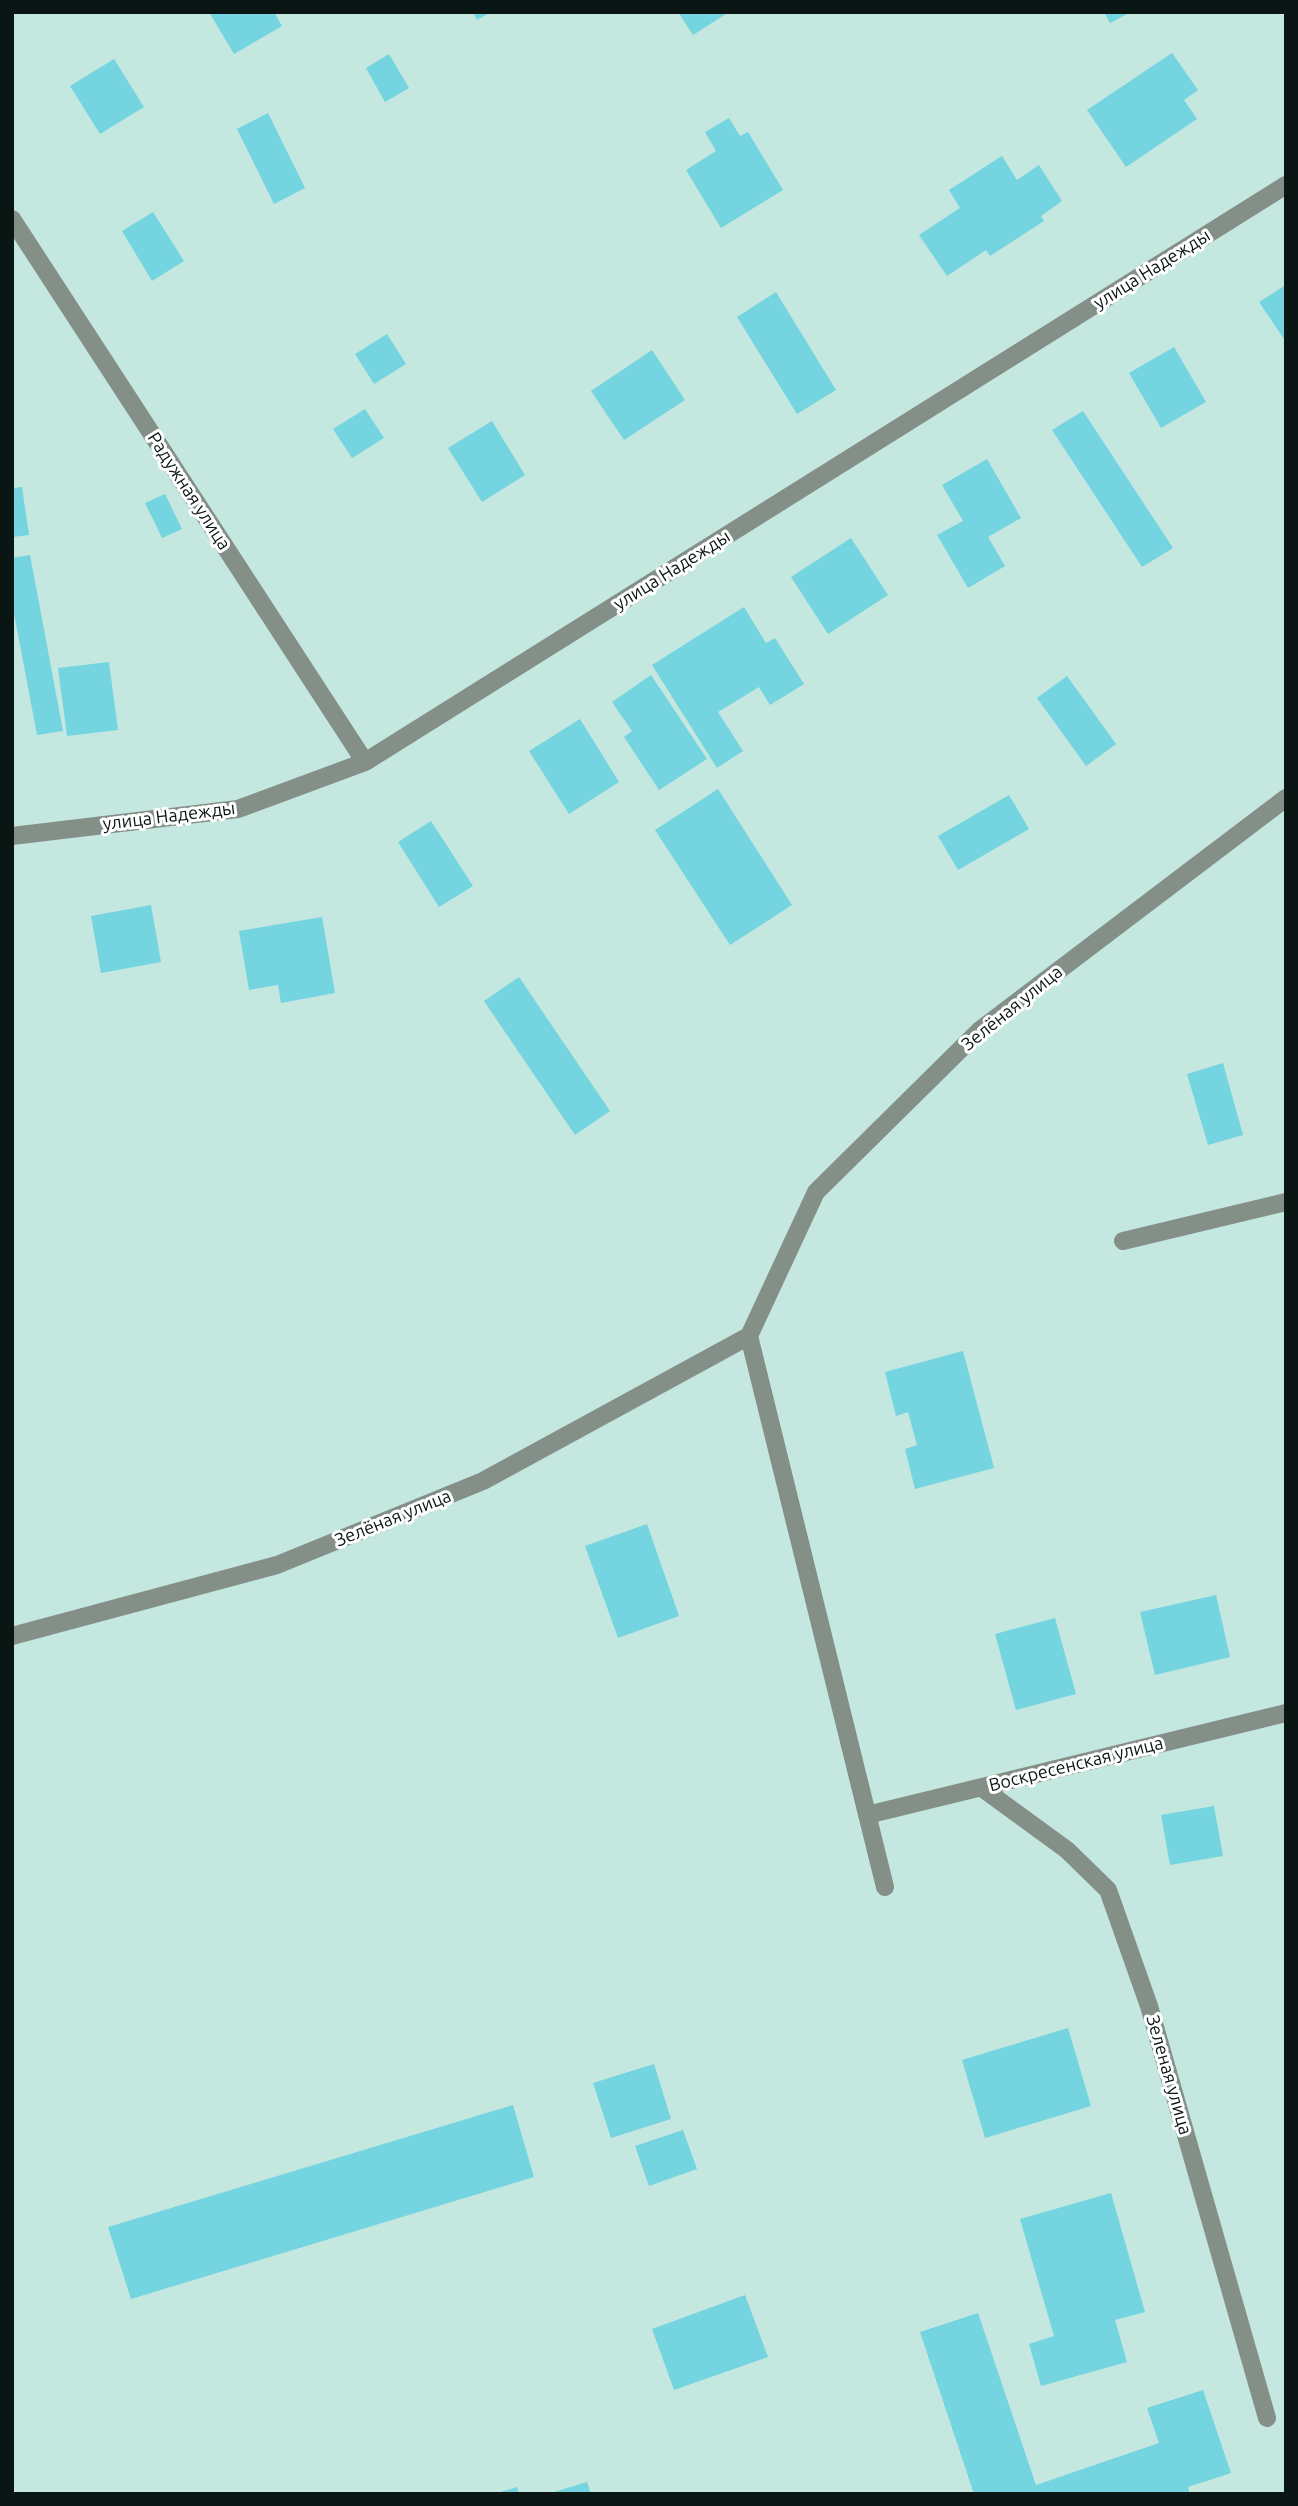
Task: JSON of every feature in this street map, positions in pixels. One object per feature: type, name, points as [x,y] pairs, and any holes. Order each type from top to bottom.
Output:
[{"type":"street","name":"улица Надежды","points":[[12,836],[238,809],[365,762],[1286,185]]},
{"type":"street","name":"Радужная улица","points":[[12,219],[365,762]]},
{"type":"street","name":"Зелёная улица","points":[[12,1636],[277,1565],[457,1492],[483,1481],[749,1336],[816,1192],[980,1030],[1286,798]]},
{"type":"street","points":[[1123,1241],[1286,1202]]},
{"type":"street","points":[[749,1336],[885,1887]]},
{"type":"street","name":"Воскресенская улица","points":[[867,1815],[1286,1713]]},
{"type":"street","name":"Зеленая улица","points":[[982,1788],[1067,1850],[1108,1890],[1149,2006],[1267,2418]]},
{"type":"building","points":[[209,12],[274,12],[282,26],[234,54]]},
{"type":"building","points":[[473,12],[491,12],[477,20]]},
{"type":"building","points":[[678,12],[729,12],[693,35]]},
{"type":"building","points":[[1104,12],[1131,12],[1110,23]]},
{"type":"building","points":[[1172,53],[1198,90],[1184,100],[1197,119],[1126,167],[1087,110]]},
{"type":"building","points":[[389,54],[409,88],[385,102],[366,68]]},
{"type":"building","points":[[114,59],[144,107],[100,134],[70,86]]},
{"type":"building","points":[[268,113],[305,188],[274,204],[237,129]]},
{"type":"building","points":[[729,118],[740,136],[748,132],[783,190],[721,228],[686,170],[716,151],[705,132]]},
{"type":"building","points":[[1002,156],[1017,180],[1039,165],[1062,201],[1041,216],[1044,221],[990,256],[986,250],[947,276],[919,235],[960,208],[949,190]]},
{"type":"building","points":[[153,212],[184,261],[152,281],[122,231]]},
{"type":"building","points":[[1286,285],[1286,342],[1259,302]]},
{"type":"building","points":[[776,292],[836,390],[797,414],[737,317]]},
{"type":"building","points":[[387,334],[406,364],[374,384],[355,354]]},
{"type":"building","points":[[1174,347],[1206,402],[1161,428],[1129,373]]},
{"type":"building","points":[[652,350],[685,400],[624,440],[591,391]]},
{"type":"building","points":[[365,409],[384,438],[352,458],[333,429]]},
{"type":"building","points":[[1083,411],[1173,548],[1142,567],[1052,430]]},
{"type":"building","points":[[492,421],[525,475],[482,502],[448,448]]},
{"type":"building","points":[[987,459],[1021,518],[988,537],[1005,566],[968,588],[937,535],[963,521],[942,485]]},
{"type":"building","points":[[22,487],[29,535],[12,537],[12,488]]},
{"type":"building","points":[[165,494],[182,529],[162,538],[145,503]]},
{"type":"building","points":[[851,538],[888,595],[828,634],[791,577]]},
{"type":"building","points":[[30,555],[63,731],[37,735],[12,603],[12,558]]},
{"type":"building","points":[[744,607],[766,643],[775,638],[804,684],[770,705],[759,687],[718,712],[743,751],[717,768],[652,665]]},
{"type":"building","points":[[109,662],[118,730],[67,736],[58,668]]},
{"type":"building","points":[[651,675],[707,759],[659,790],[624,737],[632,731],[612,702]]},
{"type":"building","points":[[1067,676],[1116,744],[1086,766],[1037,698]]},
{"type":"building","points":[[580,719],[619,782],[569,814],[529,751]]},
{"type":"building","points":[[718,789],[792,905],[730,945],[655,830]]},
{"type":"building","points":[[1009,795],[1029,829],[958,870],[938,836]]},
{"type":"building","points":[[431,821],[473,886],[439,907],[398,842]]},
{"type":"building","points":[[151,905],[161,962],[101,973],[91,916]]},
{"type":"building","points":[[322,917],[335,993],[281,1003],[278,985],[249,990],[239,931]]},
{"type":"building","points":[[519,977],[610,1111],[575,1135],[484,1001]]},
{"type":"building","points":[[1223,1063],[1243,1135],[1208,1145],[1187,1074]]},
{"type":"building","points":[[963,1351],[994,1468],[915,1489],[905,1449],[917,1445],[908,1412],[896,1416],[885,1372]]},
{"type":"building","points":[[647,1524],[679,1616],[618,1638],[585,1546]]},
{"type":"building","points":[[1216,1595],[1230,1657],[1155,1675],[1140,1612]]},
{"type":"building","points":[[1055,1618],[1076,1694],[1016,1710],[995,1634]]},
{"type":"building","points":[[1214,1806],[1223,1856],[1170,1865],[1161,1815]]},
{"type":"building","points":[[1068,2028],[1091,2106],[985,2138],[962,2060]]},
{"type":"building","points":[[654,2064],[671,2119],[611,2138],[593,2083]]},
{"type":"building","points":[[513,2105],[534,2177],[131,2299],[108,2227]]},
{"type":"building","points":[[683,2130],[697,2169],[649,2186],[635,2146]]},
{"type":"building","points":[[1111,2193],[1145,2312],[1115,2320],[1127,2362],[1041,2386],[1029,2344],[1054,2336],[1020,2219]]},
{"type":"building","points":[[745,2295],[768,2357],[674,2390],[652,2329]]},
{"type":"building","points":[[978,2313],[1036,2485],[1159,2443],[1147,2408],[1203,2390],[1231,2473],[1188,2487],[1190,2494],[974,2494],[920,2332]]},
{"type":"building","points":[[587,2482],[591,2494],[551,2494],[551,2493]]},
{"type":"building","points":[[517,2487],[519,2494],[497,2494],[497,2493]]}]
